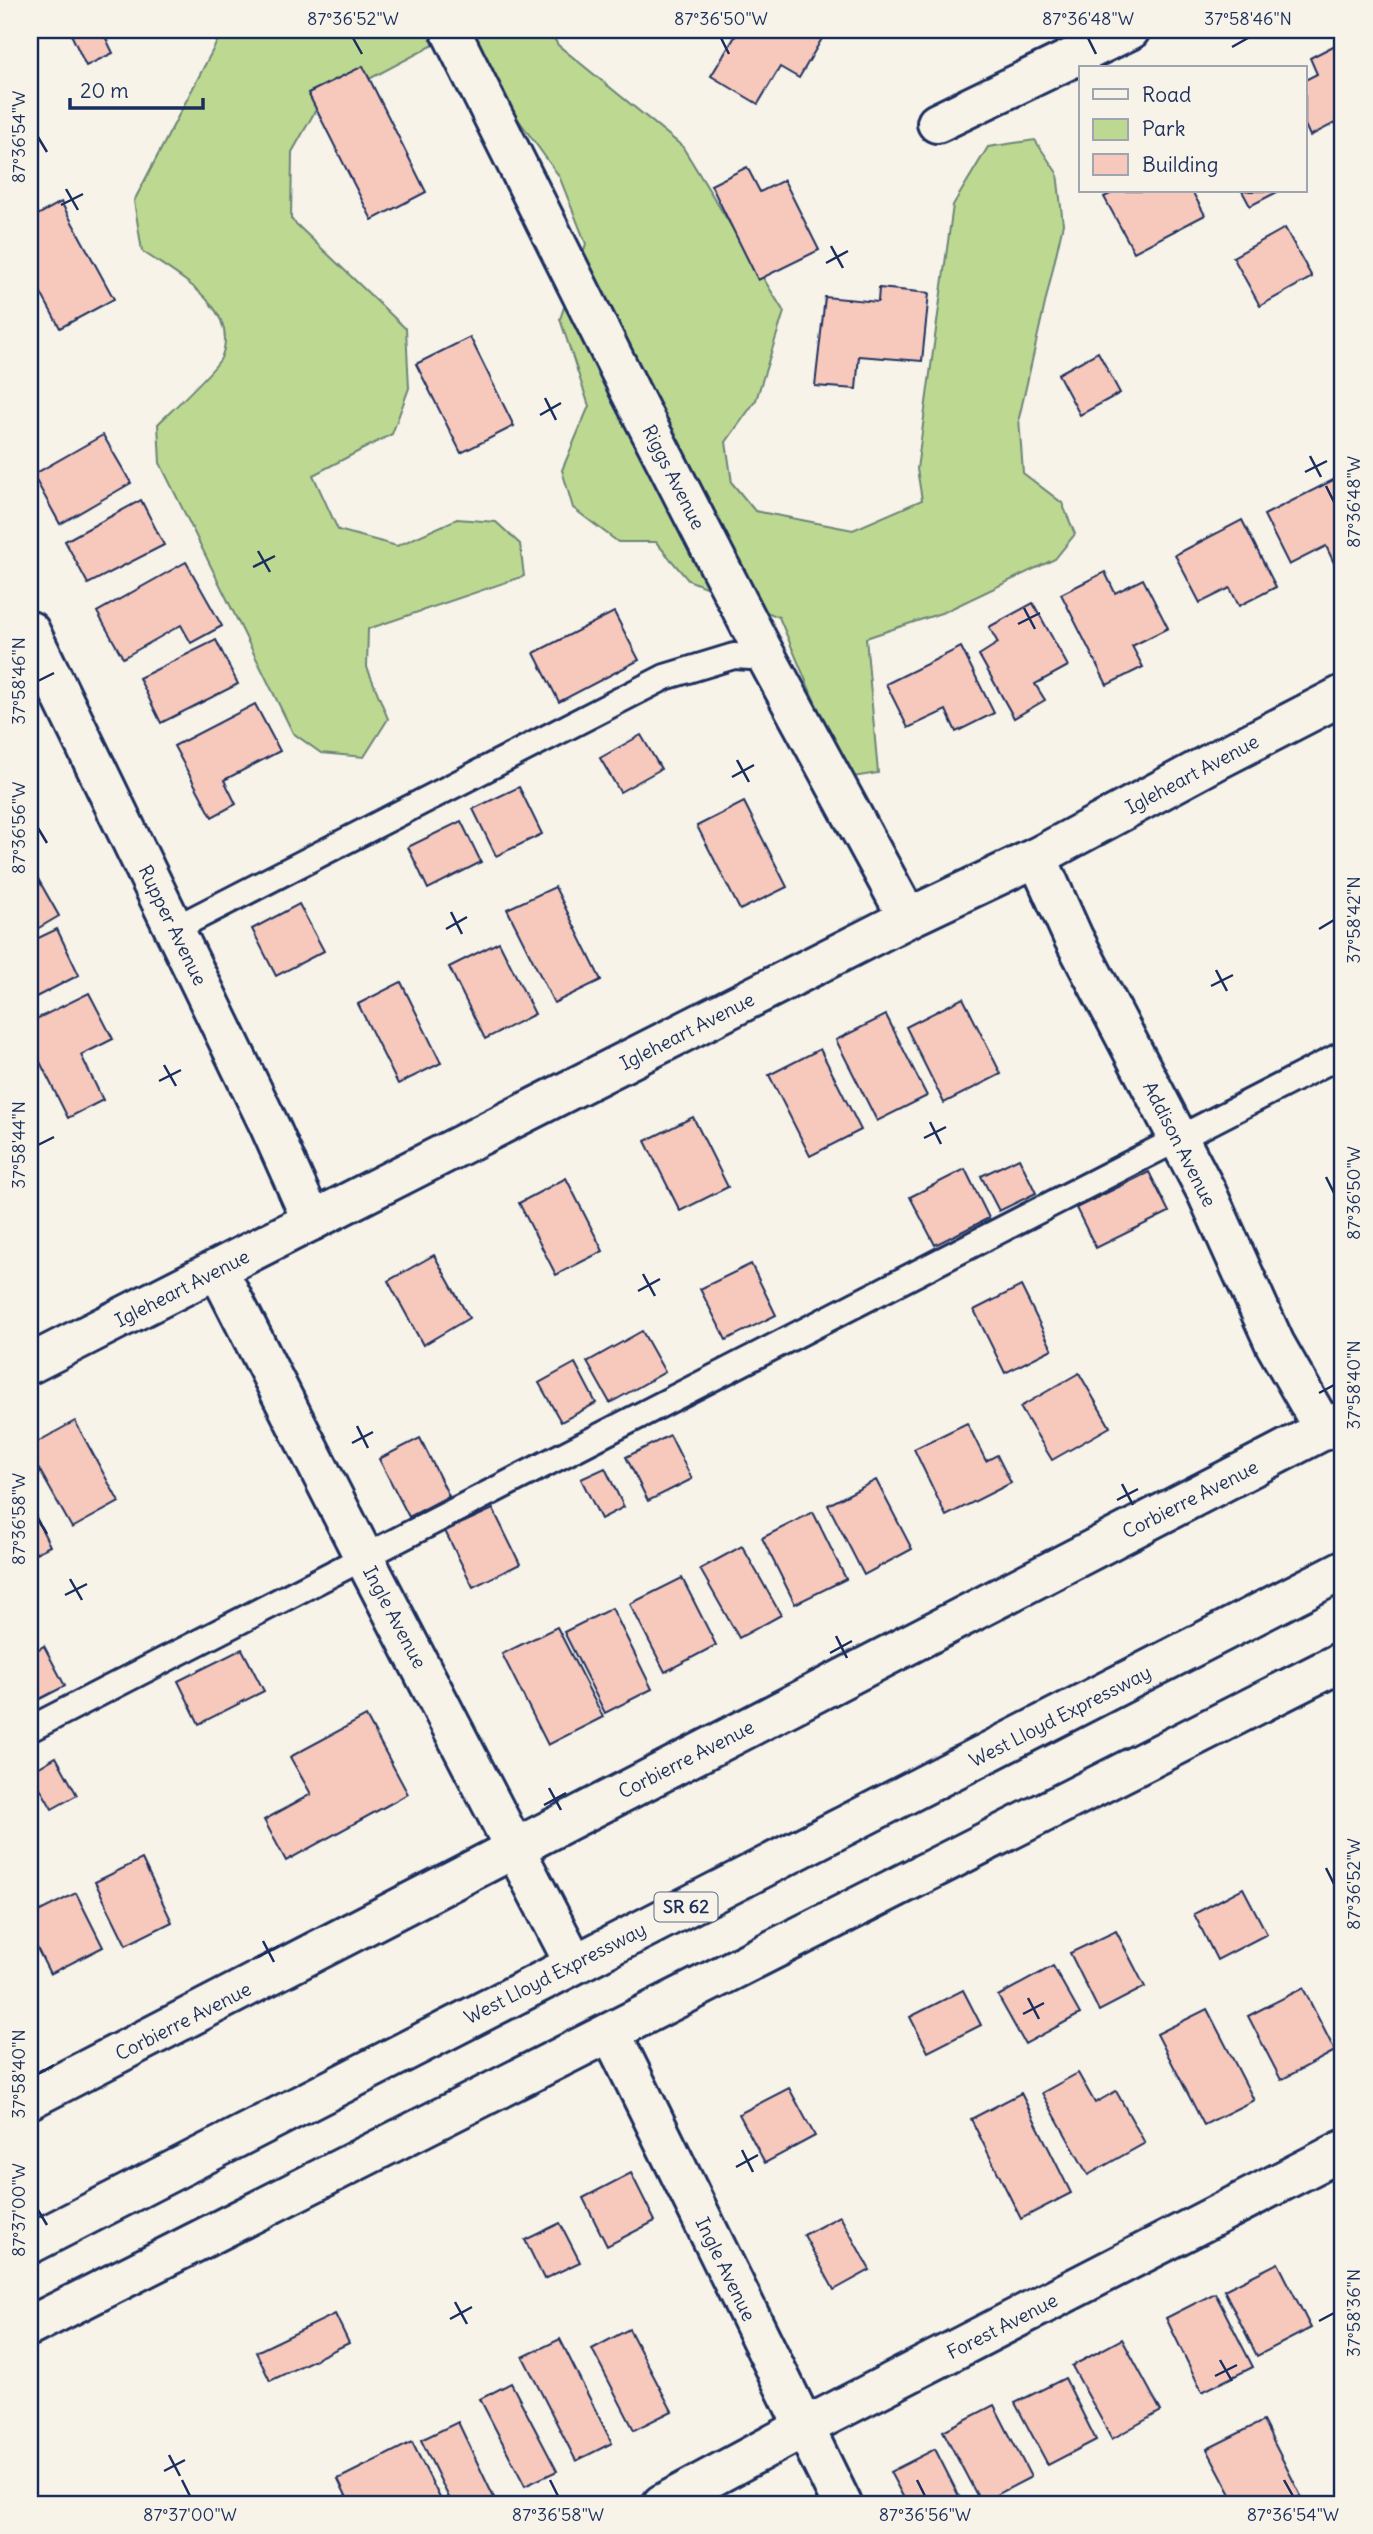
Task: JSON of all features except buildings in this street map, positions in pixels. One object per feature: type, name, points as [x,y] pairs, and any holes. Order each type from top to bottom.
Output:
[{"type":"main road","name":"Riggs Avenue","points":[[450,30],[767,658],[908,918]]},
{"type":"main road","points":[[937,123],[1130,30]]},
{"type":"main road","name":"Rupper Avenue","points":[[30,631],[270,1127],[312,1221]]},
{"type":"main road","name":"Igleheart Avenue","points":[[30,1364],[908,918],[1037,857],[1343,695]]},
{"type":"main road","name":"Addison Avenue","points":[[1037,857],[1073,937],[1206,1192],[1275,1344],[1334,1425]]},
{"type":"main road","name":"Ingle Avenue","points":[[219,1270],[363,1557],[574,1962]]},
{"type":"main road","name":"Corbierre Avenue","points":[[30,2099],[1334,1425]]},
{"type":"main road","name":"West Lloyd Expressway","points":[[30,2244],[574,1962],[827,1837],[1343,1570]]},
{"type":"main road","points":[[30,2326],[1343,1661]]},
{"type":"main road","name":"Ingle Avenue","points":[[611,2033],[842,2504]]},
{"type":"main road","name":"Forest Avenue","points":[[662,2504],[803,2428],[1343,2150]]},
{"type":"lane","points":[[174,929],[665,677],[734,656],[767,658]]},
{"type":"lane","points":[[30,1729],[1343,1054]]},
{"type":"green space","points":[[226,30],[549,30],[558,45],[682,146],[784,312],[756,400],[726,442],[732,483],[755,511],[853,530],[922,500],[917,469],[953,205],[988,147],[1035,140],[1057,173],[1063,224],[1019,418],[1023,473],[1062,503],[1075,534],[1055,559],[944,612],[866,638],[878,773],[847,778],[779,617],[688,580],[656,542],[618,542],[573,508],[562,470],[589,406],[560,319],[586,244],[559,176],[456,33],[318,106],[292,152],[291,219],[406,329],[409,388],[392,434],[313,475],[338,530],[397,546],[457,519],[496,522],[520,544],[524,576],[368,629],[367,667],[388,719],[364,757],[321,753],[293,733],[160,463],[158,424],[218,363],[225,340],[222,324],[202,295],[142,251],[134,201],[220,36]]}]
